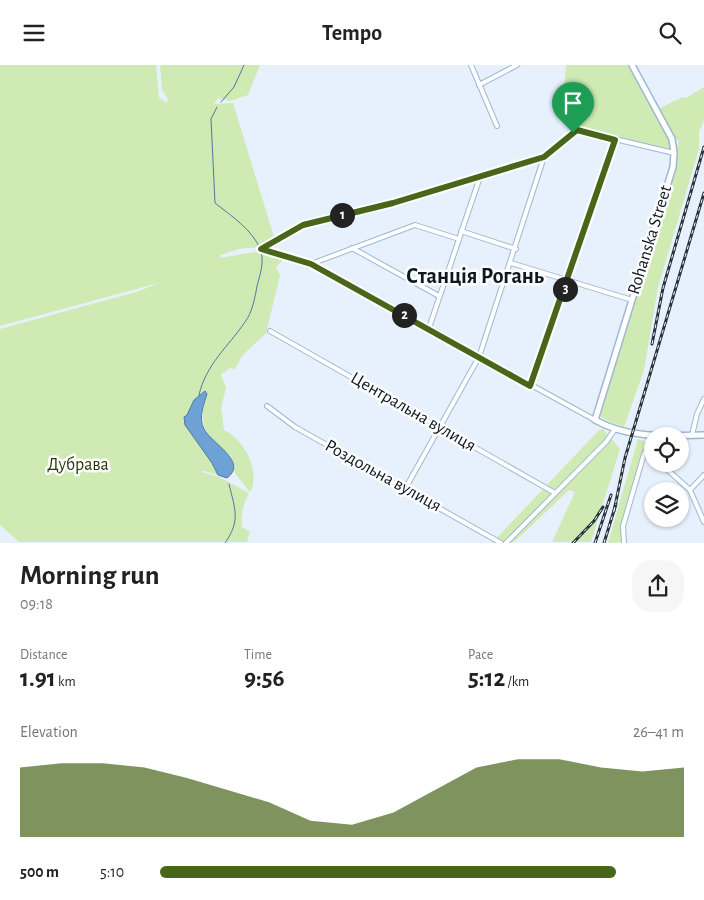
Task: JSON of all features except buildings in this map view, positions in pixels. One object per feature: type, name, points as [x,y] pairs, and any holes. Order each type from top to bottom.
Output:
[{"type":"street","points":[[471,65],[497,126]]},
{"type":"street","points":[[478,85],[517,65]]},
{"type":"street","name":"Rohanska Street","points":[[595,420],[673,167],[672,139],[632,65]]},
{"type":"street","points":[[644,435],[615,429],[595,420],[311,264],[261,249],[303,225],[393,203],[544,157],[577,130],[674,153]]},
{"type":"street","points":[[530,386],[615,140]]},
{"type":"street","points":[[405,489],[479,357],[516,249],[544,157]]},
{"type":"street","points":[[429,328],[480,177]]},
{"type":"street","points":[[311,264],[415,225],[459,239]]},
{"type":"street","points":[[461,231],[516,249]]},
{"type":"street","points":[[352,248],[439,296]]},
{"type":"street","points":[[511,263],[632,300]]},
{"type":"street","name":"Центральна вулиця","points":[[270,331],[555,493]]},
{"type":"street","points":[[692,435],[696,414],[704,399]]},
{"type":"street","name":"Роздольна вулиця","points":[[267,405],[295,427],[501,543]]},
{"type":"street","points":[[506,543],[606,442],[615,429]]},
{"type":"street","points":[[689,435],[704,435]]},
{"type":"street","points":[[624,543],[623,526],[644,454]]},
{"type":"street","points":[[670,472],[690,490],[704,522]]},
{"type":"street","points":[[690,490],[704,475]]},
{"type":"green space","name":"Дубрава","points":[[0,65],[156,65],[159,98],[167,103],[168,99],[162,90],[160,65],[260,65],[248,95],[230,101],[218,98],[214,104],[233,103],[274,237],[266,246],[244,248],[220,255],[220,258],[254,252],[284,259],[276,267],[280,276],[266,333],[242,356],[235,369],[230,368],[221,374],[226,388],[221,408],[224,430],[244,448],[252,465],[253,482],[251,491],[234,472],[231,456],[209,436],[205,429],[203,415],[206,391],[194,400],[185,425],[212,463],[218,475],[204,471],[201,472],[219,477],[249,493],[244,505],[242,518],[242,527],[250,532],[247,542],[19,542],[0,525],[0,329],[136,292],[162,282],[0,326]]},
{"type":"green space","points":[[566,65],[632,65],[656,110],[683,97],[686,98],[704,87],[704,120],[699,132],[699,149],[658,287],[644,370],[624,427],[608,421],[597,414],[673,167],[679,140],[672,139],[674,153],[577,130],[564,88]]},
{"type":"green space","points":[[603,429],[620,449],[591,542],[552,542],[575,492],[569,490],[514,542],[492,543],[599,430]]},
{"type":"green space","points":[[638,439],[644,441],[644,452],[623,526],[624,542],[608,543]]},
{"type":"water","points":[[205,391],[207,394],[202,411],[202,425],[231,459],[234,466],[233,472],[227,478],[218,475],[212,463],[185,425],[184,417],[187,415],[194,400]]},
{"type":"waterway","points":[[221,102],[234,87],[244,65]]},
{"type":"waterway","points":[[199,395],[202,384],[212,365],[250,314],[262,263],[260,249],[252,235],[215,203],[211,119],[217,107]]},
{"type":"waterway","points":[[225,543],[235,521],[235,508],[229,484]]},
{"type":"railway","points":[[652,344],[663,288],[704,147]]},
{"type":"railway","points":[[614,511],[625,458],[704,193]]},
{"type":"railway","points":[[595,543],[611,495]]},
{"type":"railway","points":[[604,543],[616,504]]},
{"type":"railway","points":[[573,543],[594,521],[603,507]]},
{"type":"district","name":"Станція Рогань","points":[[475,276]]},
{"type":"route","points":[[577,130],[615,140],[530,386],[429,328],[311,264],[261,249],[303,225],[393,203],[544,157],[573,133],[577,130]]}]
